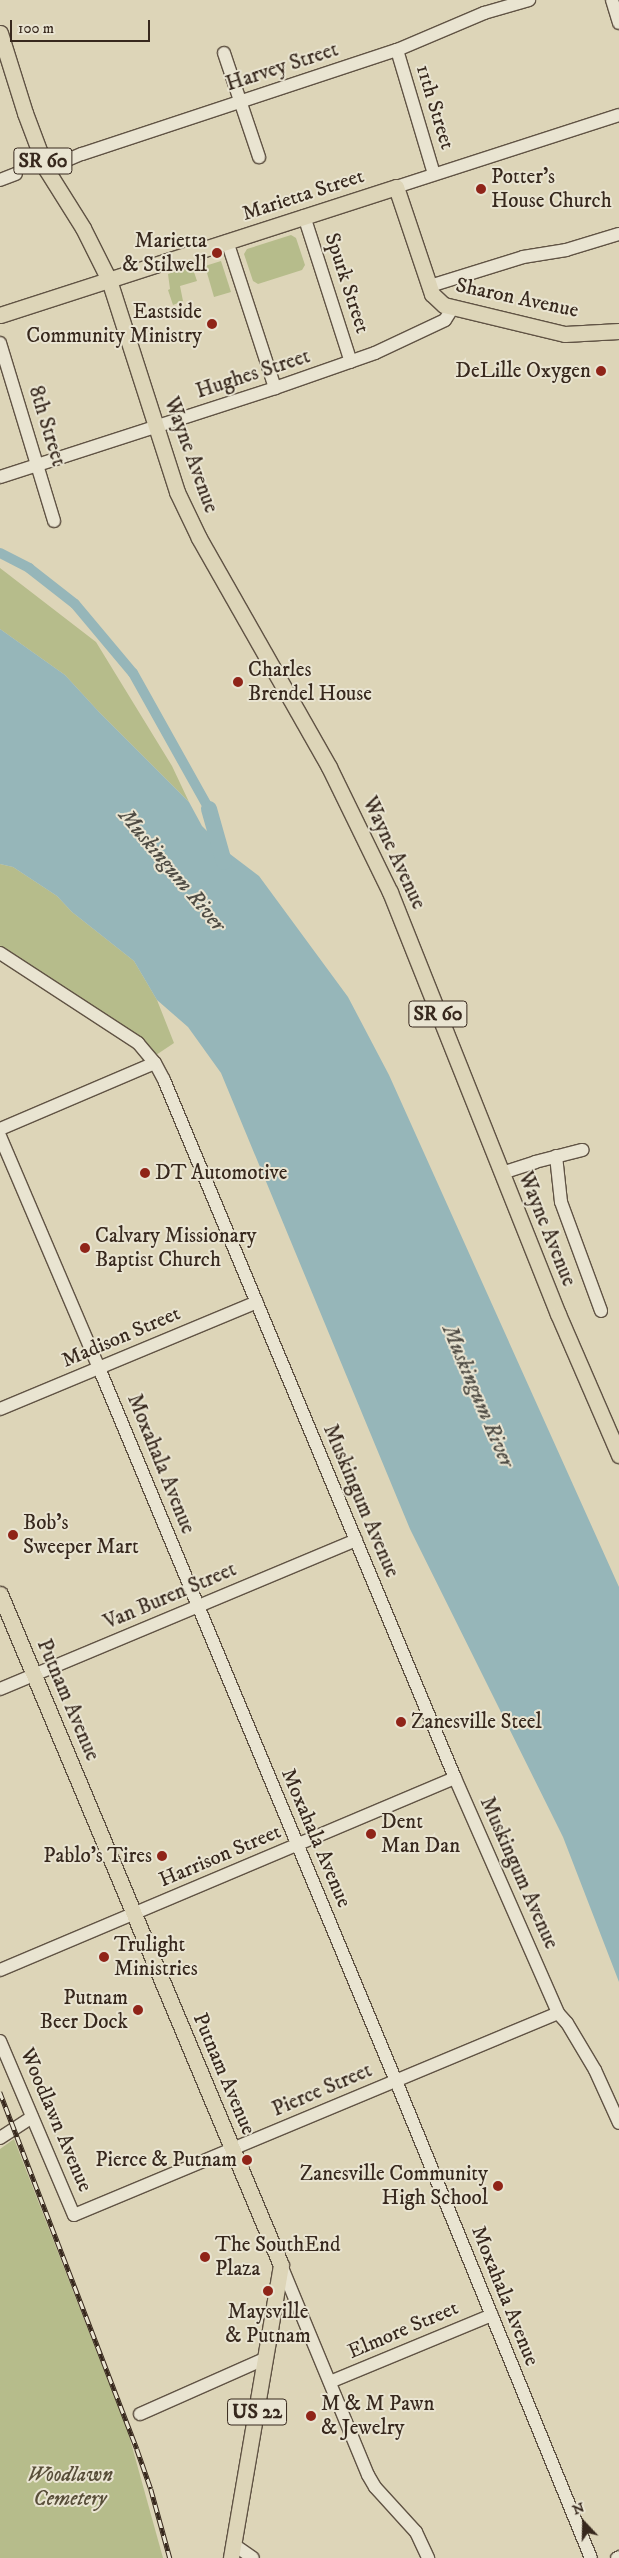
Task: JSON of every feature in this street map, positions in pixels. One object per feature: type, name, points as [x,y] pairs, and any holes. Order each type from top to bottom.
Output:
[{"type":"main road","name":"SR 60","points":[[0,33],[25,113],[46,169],[76,216],[109,280]]},
{"type":"main road","name":"Marietta Street","points":[[0,314],[396,187]]},
{"type":"main road","name":"Sharon Avenue","points":[[396,187],[430,286],[438,301],[452,309],[565,334],[619,330]]},
{"type":"main road","name":"Wayne Avenue","points":[[109,280],[177,492],[199,538],[294,701],[355,817],[396,906],[558,1314],[619,1455]]},
{"type":"main road","name":"Putnam Avenue","points":[[0,1594],[281,2265]]},
{"type":"main road","name":"US 22","points":[[232,2551],[281,2265]]},
{"type":"street","name":"Harvey Street","points":[[46,169],[82,154],[397,50],[484,13],[529,0]]},
{"type":"street","points":[[612,0],[619,23]]},
{"type":"street","name":"11th Street","points":[[397,50],[434,174]]},
{"type":"street","points":[[224,53],[259,157]]},
{"type":"street","name":"Marietta Street","points":[[396,187],[619,115]]},
{"type":"street","points":[[0,180],[16,174]]},
{"type":"street","name":"Spurk Street","points":[[304,216],[351,362]]},
{"type":"street","points":[[430,286],[523,257],[566,250],[619,234]]},
{"type":"street","points":[[227,241],[275,388]]},
{"type":"street","name":"Hughes Street","points":[[0,477],[351,362],[428,329],[445,320],[452,309]]},
{"type":"street","name":"8th Street","points":[[0,343],[54,521]]},
{"type":"street","name":"Muskingum Avenue","points":[[0,953],[138,1042],[155,1063],[164,1080],[455,1778],[558,2014],[567,2024],[595,2070],[619,2123]]},
{"type":"street","points":[[0,1129],[155,1063]]},
{"type":"street","name":"Moxahala Avenue","points":[[0,1136],[99,1368],[396,2081],[591,2558]]},
{"type":"street","points":[[502,1174],[556,1156],[582,1150]]},
{"type":"street","points":[[556,1156],[561,1202],[602,1311]]},
{"type":"street","name":"Madison Street","points":[[0,1409],[257,1302]]},
{"type":"street","name":"Van Buren Street","points":[[0,1689],[356,1540]]},
{"type":"street","name":"Harrison Street","points":[[0,1970],[455,1778]]},
{"type":"street","name":"Pierce Street","points":[[74,2215],[558,2014]]},
{"type":"street","name":"Woodlawn Avenue","points":[[0,2041],[74,2215]]},
{"type":"street","points":[[0,2138],[32,2117]]},
{"type":"street","name":"Putnam Avenue","points":[[281,2265],[368,2475],[376,2487],[416,2532],[428,2558]]},
{"type":"street","name":"Elmore Street","points":[[330,2382],[492,2315]]},
{"type":"street","points":[[140,2414],[264,2360]]},
{"type":"street","points":[[232,2551],[253,2558]]},
{"type":"green space","points":[[291,235],[296,238],[305,265],[302,270],[258,284],[253,281],[244,254],[247,249]]},
{"type":"green space","points":[[221,261],[231,292],[214,297],[205,266]]},
{"type":"green space","points":[[192,266],[197,281],[180,286],[183,301],[173,305],[168,290],[170,289],[168,274]]},
{"type":"green space","points":[[0,568],[96,642],[172,766],[189,802],[99,712],[65,675],[0,629]]},
{"type":"green space","points":[[0,864],[13,867],[57,896],[72,912],[134,961],[157,1000],[174,1043],[156,1055],[0,947]]},
{"type":"green space","name":"Woodlawn Cemetery","points":[[14,2139],[128,2432],[163,2558],[0,2558],[0,2149]]},
{"type":"water","points":[[0,629],[65,675],[99,712],[189,802],[202,826],[230,854],[259,876],[348,997],[389,1075],[619,1587],[619,1982],[563,1837],[410,1529],[221,1073],[188,1027],[157,1000],[134,961],[72,912],[57,896],[13,867],[0,864]]},
{"type":"waterway","name":"Muskingum River","points":[[0,553],[29,568],[75,604],[133,673],[209,809]]},
{"type":"waterway","name":"Muskingum River","points":[[209,809],[224,862]]},
{"type":"railway","points":[[0,2092],[137,2449],[151,2489],[170,2558]]},
{"type":"place","name":"Potter's House Church","points":[[481,189]]},
{"type":"place","name":"Marietta & Stilwell","points":[[217,253]]},
{"type":"place","name":"Eastside Community Ministry","points":[[212,324]]},
{"type":"place","name":"DeLille Oxygen","points":[[601,371]]},
{"type":"place","name":"Charles Brendel House","points":[[238,682]]},
{"type":"place","name":"DT Automotive","points":[[145,1173]]},
{"type":"place","name":"Calvary Missionary Baptist Church","points":[[85,1248]]},
{"type":"place","name":"Bob's Sweeper Mart","points":[[13,1535]]},
{"type":"place","name":"Zanesville Steel","points":[[401,1722]]},
{"type":"place","name":"Dent Man Dan","points":[[371,1834]]},
{"type":"place","name":"Pablo's Tires","points":[[162,1856]]},
{"type":"place","name":"Trulight Ministries","points":[[104,1957]]},
{"type":"place","name":"Putnam Beer Dock","points":[[138,2010]]},
{"type":"place","name":"Pierce & Putnam","points":[[247,2160]]},
{"type":"place","name":"Zanesville Community High School","points":[[498,2186]]},
{"type":"place","name":"The SouthEnd Plaza","points":[[205,2257]]},
{"type":"place","name":"Maysville & Putnam","points":[[268,2291]]},
{"type":"place","name":"M & M Pawn & Jewelry","points":[[311,2416]]}]
